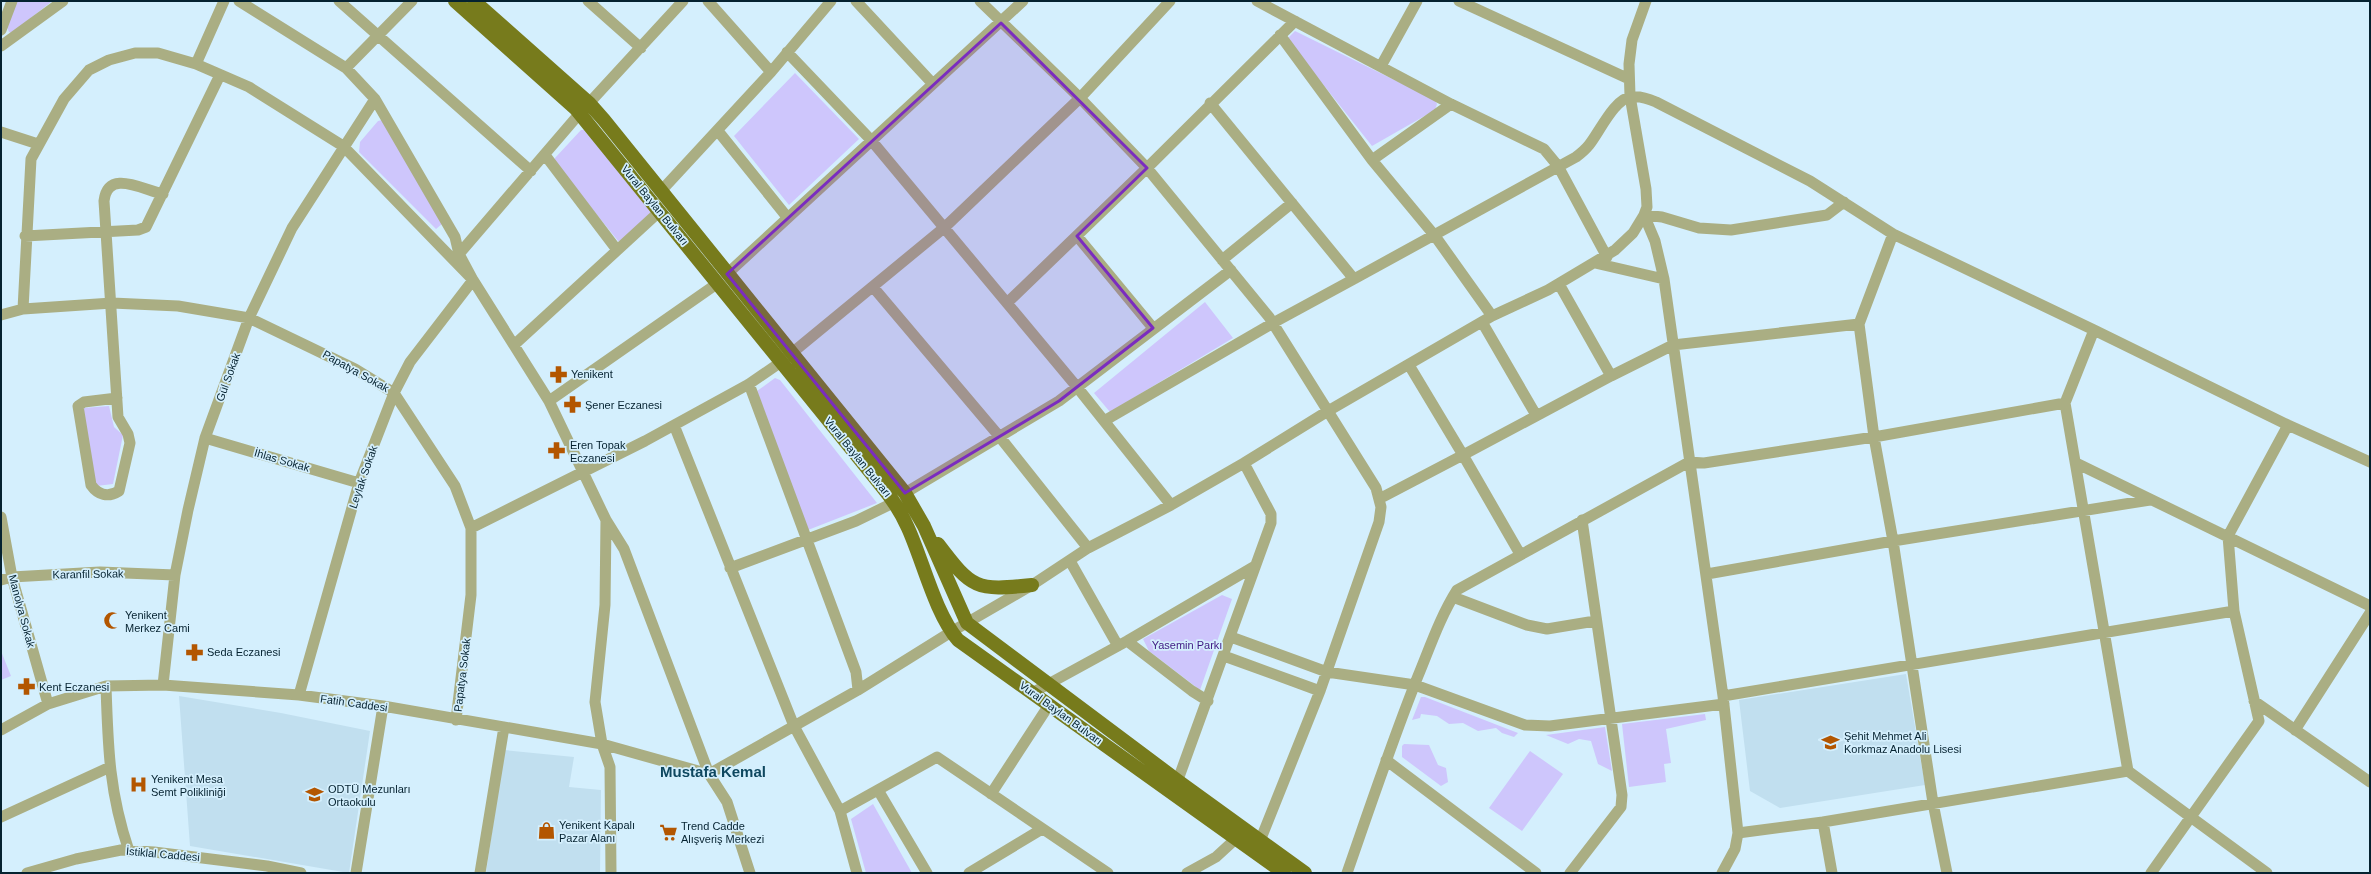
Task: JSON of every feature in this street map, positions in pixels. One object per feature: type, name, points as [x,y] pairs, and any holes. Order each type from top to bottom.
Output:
[{"type":"main road","name":"Vural Baylan Bulvarı","points":[[455,1],[584,108],[660,211],[722,278],[924,526],[966,623],[1047,684],[1176,787],[1258,846],[1306,873]]},
{"type":"main road","name":"Vural Baylan Bulvarı","points":[[474,1],[584,108],[661,191],[722,278]]},
{"type":"main road","name":"Vural Baylan Bulvarı","points":[[900,497],[908,526],[951,632],[958,640],[1049,705],[1176,787]]},
{"type":"main road","points":[[924,526],[960,572],[973,582],[987,588],[1032,585]]},
{"type":"main road","name":"Vural Baylan Bulvarı","points":[[1258,846],[1284,873]]},
{"type":"street","points":[[1,30],[12,1]]},
{"type":"street","points":[[196,64],[224,1]]},
{"type":"street","points":[[239,1],[346,68],[374,99],[455,236],[459,254],[549,401],[606,520],[624,549],[709,774],[727,802],[750,873]]},
{"type":"street","points":[[339,1],[531,171]]},
{"type":"street","points":[[346,68],[412,1]]},
{"type":"street","points":[[588,1],[641,48]]},
{"type":"street","points":[[459,254],[584,108],[683,1]]},
{"type":"street","points":[[708,1],[771,72]]},
{"type":"street","points":[[661,191],[771,72],[831,1]]},
{"type":"street","points":[[856,1],[933,84]]},
{"type":"street","points":[[980,1],[1080,98],[1147,168],[1222,260],[1273,323],[1376,488],[1379,499],[1379,522],[1320,691],[1258,846]]},
{"type":"street","points":[[549,401],[722,278],[871,140],[1001,23],[1023,1]]},
{"type":"street","points":[[471,528],[674,425],[749,384],[786,357],[945,227],[1080,98],[1170,1]]},
{"type":"street","points":[[1257,1],[1451,104],[1544,149],[1558,166],[1606,257]]},
{"type":"street","points":[[1381,66],[1417,1]]},
{"type":"street","points":[[1459,1],[1629,79]]},
{"type":"street","points":[[709,774],[858,690],[951,632],[1032,585],[1088,548],[1171,505],[1244,463],[1328,410],[1487,319],[1559,284],[1606,257],[1625,242],[1644,215],[1647,197],[1630,96],[1629,79],[1632,40],[1646,1]]},
{"type":"street","points":[[1,46],[60,2]]},
{"type":"street","points":[[1007,303],[1147,168],[1210,103],[1295,21]]},
{"type":"street","points":[[1280,34],[1372,160],[1434,236],[1487,319],[1536,416]]},
{"type":"street","points":[[23,309],[25,236],[31,159],[64,99],[89,70],[109,60],[135,53],[158,52],[196,64],[220,74],[249,87],[343,146],[474,280]]},
{"type":"street","points":[[787,52],[871,140],[945,227],[1077,387],[1171,505]]},
{"type":"street","points":[[25,236],[106,230],[138,230],[146,227],[220,74]]},
{"type":"street","points":[[1104,421],[1273,323],[1434,236],[1582,152],[1615,108],[1630,96]]},
{"type":"street","points":[[1630,96],[1656,102],[1810,181],[1893,234],[2094,330],[2288,426],[2370,462]]},
{"type":"street","name":"Gül Sokak","points":[[163,685],[176,575],[205,438],[249,318],[292,228],[374,99]]},
{"type":"street","points":[[1210,103],[1354,279]]},
{"type":"street","points":[[1372,160],[1451,104]]},
{"type":"street","points":[[718,131],[787,217]]},
{"type":"street","points":[[1,132],[38,144]]},
{"type":"street","points":[[545,155],[617,250]]},
{"type":"street","points":[[117,398],[84,402],[78,406],[91,485],[98,492],[106,495],[119,491],[130,443],[128,434],[119,419],[104,201],[105,191],[109,185],[117,182],[163,194]]},
{"type":"street","points":[[1644,215],[1662,217],[1699,228],[1731,230],[1827,215],[1834,212],[1844,202]]},
{"type":"street","points":[[1222,260],[1292,203]]},
{"type":"street","points":[[514,345],[660,211]]},
{"type":"street","points":[[1644,215],[1655,241],[1664,279],[1724,700],[1738,833],[1735,849],[1722,873]]},
{"type":"street","points":[[1893,234],[1859,324],[1874,437],[1893,541],[1934,802],[1947,873]]},
{"type":"street","points":[[1077,236],[1153,328]]},
{"type":"street","points":[[1595,263],[1664,279]]},
{"type":"street","points":[[730,568],[856,521],[900,497],[1059,401],[1230,270]]},
{"type":"street","name":"Leylak Sokak","points":[[299,695],[359,483],[394,392],[410,362],[474,280]]},
{"type":"street","points":[[1559,284],[1611,376]]},
{"type":"street","points":[[873,287],[999,436],[1088,548]]},
{"type":"street","name":"Papatya Sokak","points":[[1,315],[23,309],[112,303],[178,306],[249,318],[355,369],[394,392],[454,486],[471,528],[471,595],[456,720]]},
{"type":"street","points":[[1379,499],[1611,376],[1673,345],[1859,324]]},
{"type":"street","points":[[2094,330],[2065,403],[2085,511],[2128,771],[2267,873]]},
{"type":"street","points":[[1409,365],[1520,554]]},
{"type":"street","points":[[749,384],[856,672],[858,690]]},
{"type":"street","points":[[1347,873],[1386,760],[1415,685],[1446,608],[1457,590],[1689,462],[1704,463],[1874,437],[2065,403]]},
{"type":"street","points":[[674,425],[794,726],[840,811],[857,873]]},
{"type":"street","points":[[2151,873],[2259,721],[2234,611],[2228,536],[2288,426]]},
{"type":"street","name":"İhlas Sokak","points":[[205,438],[359,483]]},
{"type":"street","points":[[1176,787],[1271,524],[1271,514],[1244,463]]},
{"type":"street","points":[[2076,463],[2370,606]]},
{"type":"street","points":[[1706,574],[1893,541],[2150,500]]},
{"type":"street","name":"Manolya Sokak","points":[[1,517],[12,577],[48,704]]},
{"type":"street","points":[[606,520],[605,605],[595,702],[602,744],[610,767],[611,873]]},
{"type":"street","points":[[1570,873],[1621,806],[1622,795],[1612,719],[1595,620],[1582,520]]},
{"type":"street","points":[[1070,560],[1122,644],[1208,700]]},
{"type":"street","points":[[1032,693],[1122,644],[1255,566]]},
{"type":"street","name":"Karanfil Sokak","points":[[1,580],[12,577],[100,572],[176,575]]},
{"type":"street","points":[[1453,597],[1527,625],[1547,628],[1595,620]]},
{"type":"street","points":[[1231,637],[1327,672],[1415,685],[1525,725],[1550,726],[1612,719],[1724,700],[1912,664],[2234,611]]},
{"type":"street","points":[[2296,730],[2368,620]]},
{"type":"street","points":[[1224,656],[1320,691]]},
{"type":"street","name":"Fatih Caddesi","points":[[1,730],[48,704],[106,686],[163,685],[299,695],[383,706],[456,720],[602,744],[709,774]]},
{"type":"street","points":[[106,686],[110,767],[120,824],[129,851]]},
{"type":"street","points":[[2254,701],[2370,782]]},
{"type":"street","points":[[991,794],[1049,705]]},
{"type":"street","points":[[356,873],[383,706]]},
{"type":"street","points":[[480,873],[504,727]]},
{"type":"street","points":[[840,811],[937,757],[1108,873]]},
{"type":"street","points":[[1386,760],[1536,873]]},
{"type":"street","points":[[1,817],[110,767]]},
{"type":"street","points":[[1738,833],[1823,822],[1934,802],[2128,771]]},
{"type":"street","points":[[878,790],[927,873]]},
{"type":"street","points":[[1823,822],[1832,873]]},
{"type":"street","points":[[969,873],[1042,829]]},
{"type":"street","points":[[1187,873],[1216,857],[1241,834]]},
{"type":"street","name":"İstiklal Caddesi","points":[[27,873],[76,859],[129,851],[154,852],[301,873]]},
{"type":"highlighted area","points":[[1001,23],[1147,168],[1077,236],[1153,328],[1059,401],[905,493],[727,274]]},
{"type":"shaded area","name":"Şehit Mehmet Ali Korkmaz Anadolu Lisesi","points":[[1906,674],[1925,785],[1780,808],[1750,791],[1739,700]]},
{"type":"shaded area","points":[[179,696],[281,713],[370,731],[349,873],[190,846]]},
{"type":"shaded area","name":"Yenikent Kapalı Pazar Alanı","points":[[504,750],[574,757],[569,787],[601,790],[600,873],[486,873]]},
{"type":"green space","points":[[17,1],[51,2],[12,33],[9,32],[7,27]]},
{"type":"green space","points":[[1295,31],[1435,100],[1437,104],[1435,110],[1372,146],[1287,39]]},
{"type":"green space","points":[[795,73],[859,139],[789,205],[734,136]]},
{"type":"green space","points":[[382,120],[442,224],[436,229],[359,152],[360,142],[378,121]]},
{"type":"green space","points":[[581,130],[584,130],[652,213],[619,242],[554,162],[555,158]]},
{"type":"green space","points":[[1205,302],[1233,338],[1110,412],[1094,393]]},
{"type":"green space","points":[[775,378],[780,380],[877,503],[808,530],[757,391]]},
{"type":"green space","points":[[109,406],[114,427],[123,435],[113,484],[96,486],[83,408]]},
{"type":"green space","name":"Yasemin Parkı","points":[[1222,595],[1232,599],[1200,690],[1149,651],[1143,639]]},
{"type":"green space","points":[[1,651],[11,676],[1,680]]},
{"type":"green space","points":[[1421,697],[1425,697],[1518,733],[1514,737],[1502,733],[1496,728],[1478,731],[1463,723],[1449,724],[1437,716],[1421,714],[1420,718],[1412,720]]},
{"type":"green space","points":[[1705,714],[1706,720],[1666,729],[1671,763],[1664,764],[1666,782],[1629,787],[1622,724]]},
{"type":"green space","points":[[1605,727],[1612,771],[1598,764],[1591,741],[1579,739],[1568,744],[1546,735]]},
{"type":"green space","points":[[1404,744],[1429,745],[1438,765],[1446,768],[1448,782],[1441,786],[1402,757],[1402,746]]},
{"type":"green space","points":[[1530,751],[1563,774],[1522,831],[1489,808]]},
{"type":"green space","points":[[873,804],[912,873],[866,873],[851,819]]},
{"type":"place","name":"Yenikent","points":[[558,374]]},
{"type":"place","name":"Şener Eczanesi","points":[[572,405]]},
{"type":"place","name":"Eren Topak Eczanesi","points":[[557,451]]},
{"type":"place","name":"Yenikent Merkez Cami","points":[[112,621]]},
{"type":"place","name":"Seda Eczanesi","points":[[194,652]]},
{"type":"place","name":"Kent Eczanesi","points":[[26,687]]},
{"type":"place","name":"Şehit Mehmet Ali Korkmaz Anadolu Lisesi","points":[[1831,742]]},
{"type":"place","name":"Yenikent Mesa Semt Polikliniği","points":[[138,785]]},
{"type":"place","name":"ODTÜ Mezunları Ortaokulu","points":[[315,795]]},
{"type":"place","name":"Yenikent Kapalı Pazar Alanı","points":[[546,831]]},
{"type":"place","name":"Trend Cadde Alışveriş Merkezi","points":[[668,832]]},
{"type":"district","name":"Mustafa Kemal","points":[[713,771]]}]
